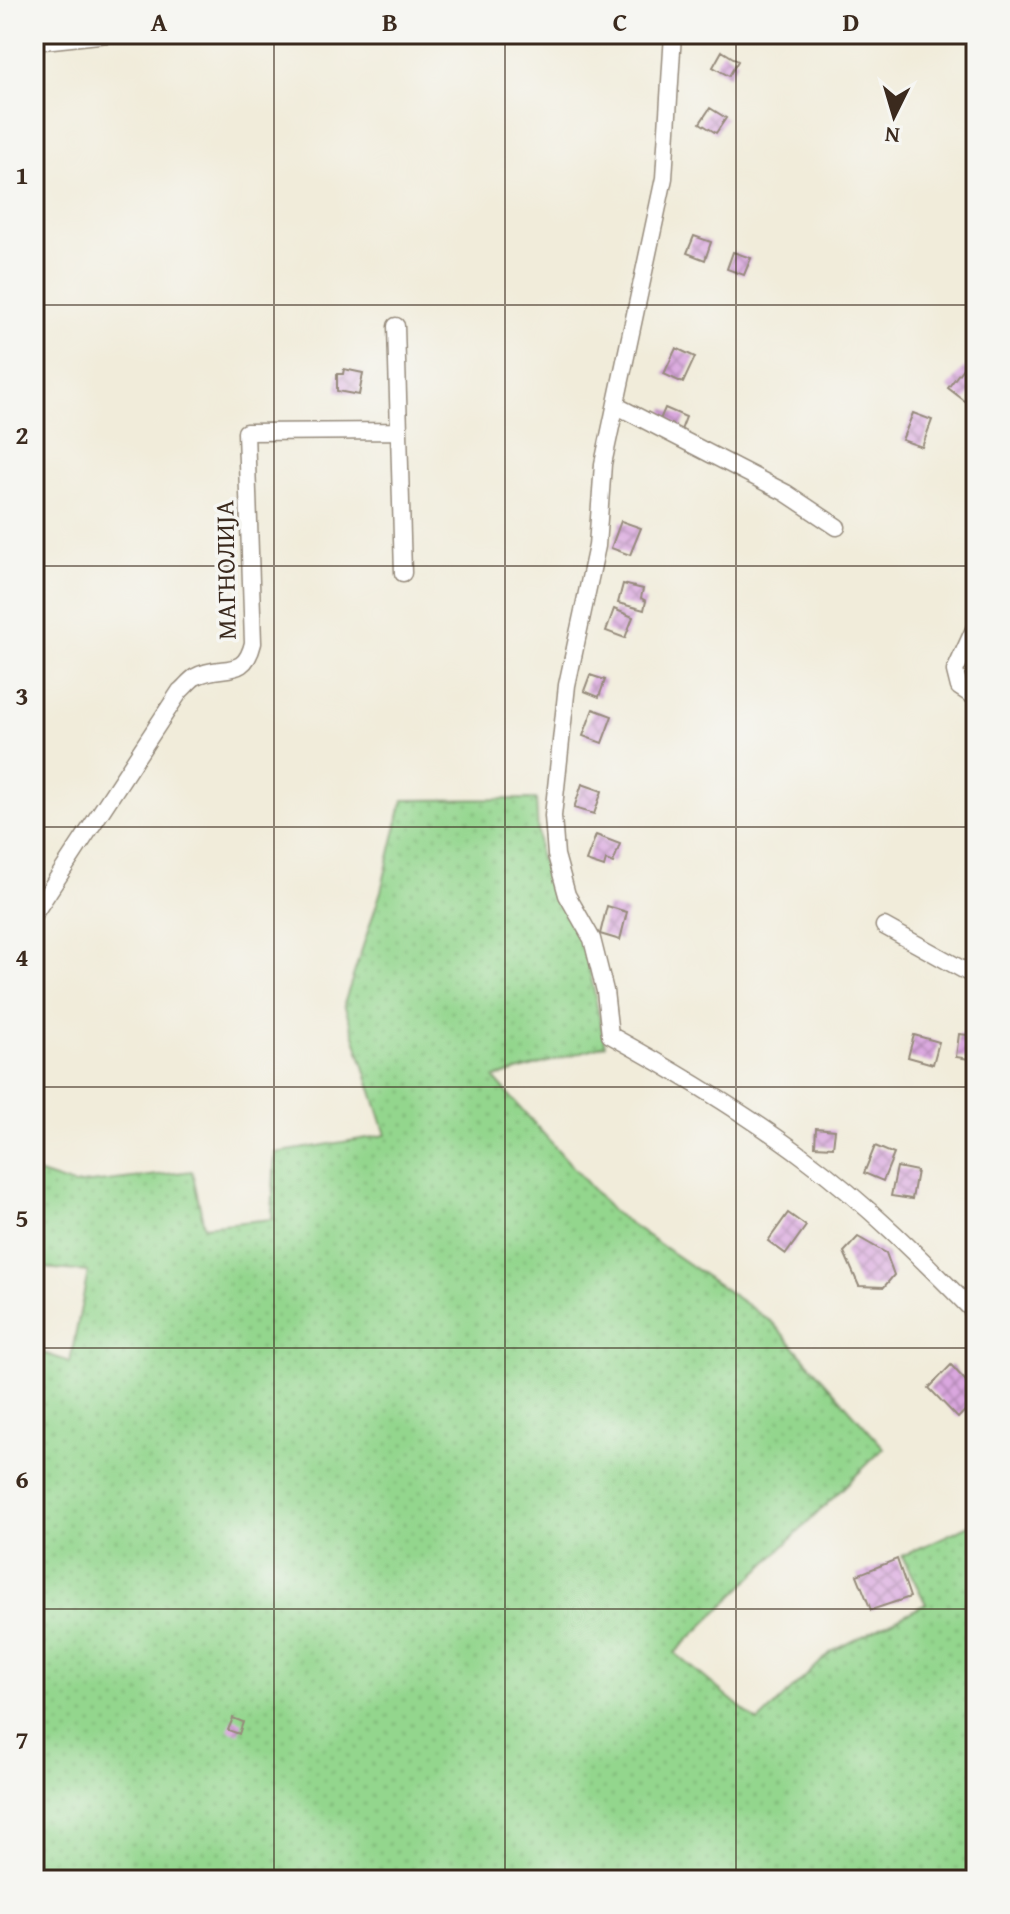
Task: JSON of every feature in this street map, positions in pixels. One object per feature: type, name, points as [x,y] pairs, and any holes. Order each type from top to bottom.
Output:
[{"type":"street","points":[[34,42],[108,34]]},
{"type":"street","points":[[673,34],[664,178],[603,464],[592,577],[567,685],[553,816],[556,855],[567,895],[592,939],[605,991],[610,1035],[666,1066],[805,1158],[909,1246],[976,1314]]},
{"type":"street","points":[[396,326],[403,573]]},
{"type":"street","points":[[617,406],[786,493],[837,527]]},
{"type":"street","name":"МАГНОЛИЈА","points":[[34,914],[180,691],[195,677],[241,667],[249,658],[253,643],[246,432],[399,431]]},
{"type":"street","points":[[976,625],[955,671],[959,687],[976,698]]},
{"type":"street","points":[[884,926],[976,977]]},
{"type":"green space","points":[[536,799],[539,855],[583,938],[605,1045],[494,1078],[612,1211],[773,1323],[884,1448],[675,1653],[758,1722],[831,1652],[926,1604],[902,1556],[976,1522],[976,1880],[34,1880],[34,1350],[70,1362],[88,1272],[34,1267],[34,1172],[73,1185],[192,1171],[204,1226],[272,1219],[275,1153],[386,1135],[344,1004],[381,891],[403,800]]},
{"type":"building","points":[[722,51],[738,61],[729,76],[713,67]]},
{"type":"building","points":[[710,108],[726,118],[716,133],[700,123]]},
{"type":"building","points":[[694,236],[711,242],[705,260],[687,253]]},
{"type":"building","points":[[733,252],[751,258],[744,275],[727,269]]},
{"type":"building","points":[[676,348],[695,357],[683,383],[664,374]]},
{"type":"building","points":[[964,367],[976,376],[976,387],[965,401],[948,388]]},
{"type":"building","points":[[344,369],[363,373],[359,395],[337,391],[337,374],[343,374]]},
{"type":"building","points":[[665,408],[686,417],[681,430],[659,422]]},
{"type":"building","points":[[913,413],[932,420],[922,447],[902,440]]},
{"type":"building","points":[[621,521],[641,528],[630,555],[611,548]]},
{"type":"building","points":[[623,584],[643,589],[641,598],[646,601],[644,610],[618,603]]},
{"type":"building","points":[[614,609],[633,617],[625,638],[606,631]]},
{"type":"building","points":[[590,675],[605,680],[599,697],[584,691]]},
{"type":"building","points":[[593,709],[612,716],[602,743],[583,736]]},
{"type":"building","points":[[582,784],[602,791],[594,814],[574,808]]},
{"type":"building","points":[[596,835],[620,844],[613,863],[606,860],[604,867],[586,861]]},
{"type":"building","points":[[607,906],[627,912],[620,940],[600,934]]},
{"type":"building","points":[[959,1034],[976,1036],[976,1060],[956,1057]]},
{"type":"building","points":[[914,1035],[939,1042],[933,1064],[908,1057]]},
{"type":"building","points":[[816,1128],[835,1130],[833,1147],[815,1146]]},
{"type":"building","points":[[875,1146],[894,1154],[883,1181],[864,1173]]},
{"type":"building","points":[[897,1167],[917,1171],[912,1199],[891,1196]]},
{"type":"building","points":[[788,1213],[806,1226],[786,1254],[768,1241]]},
{"type":"building","points":[[858,1237],[886,1253],[894,1275],[884,1287],[859,1286],[844,1252]]},
{"type":"building","points":[[951,1365],[976,1392],[976,1399],[958,1418],[929,1388]]},
{"type":"building","points":[[897,1559],[910,1597],[871,1610],[857,1575]]},
{"type":"building","points":[[233,1718],[243,1722],[239,1734],[228,1730]]}]
